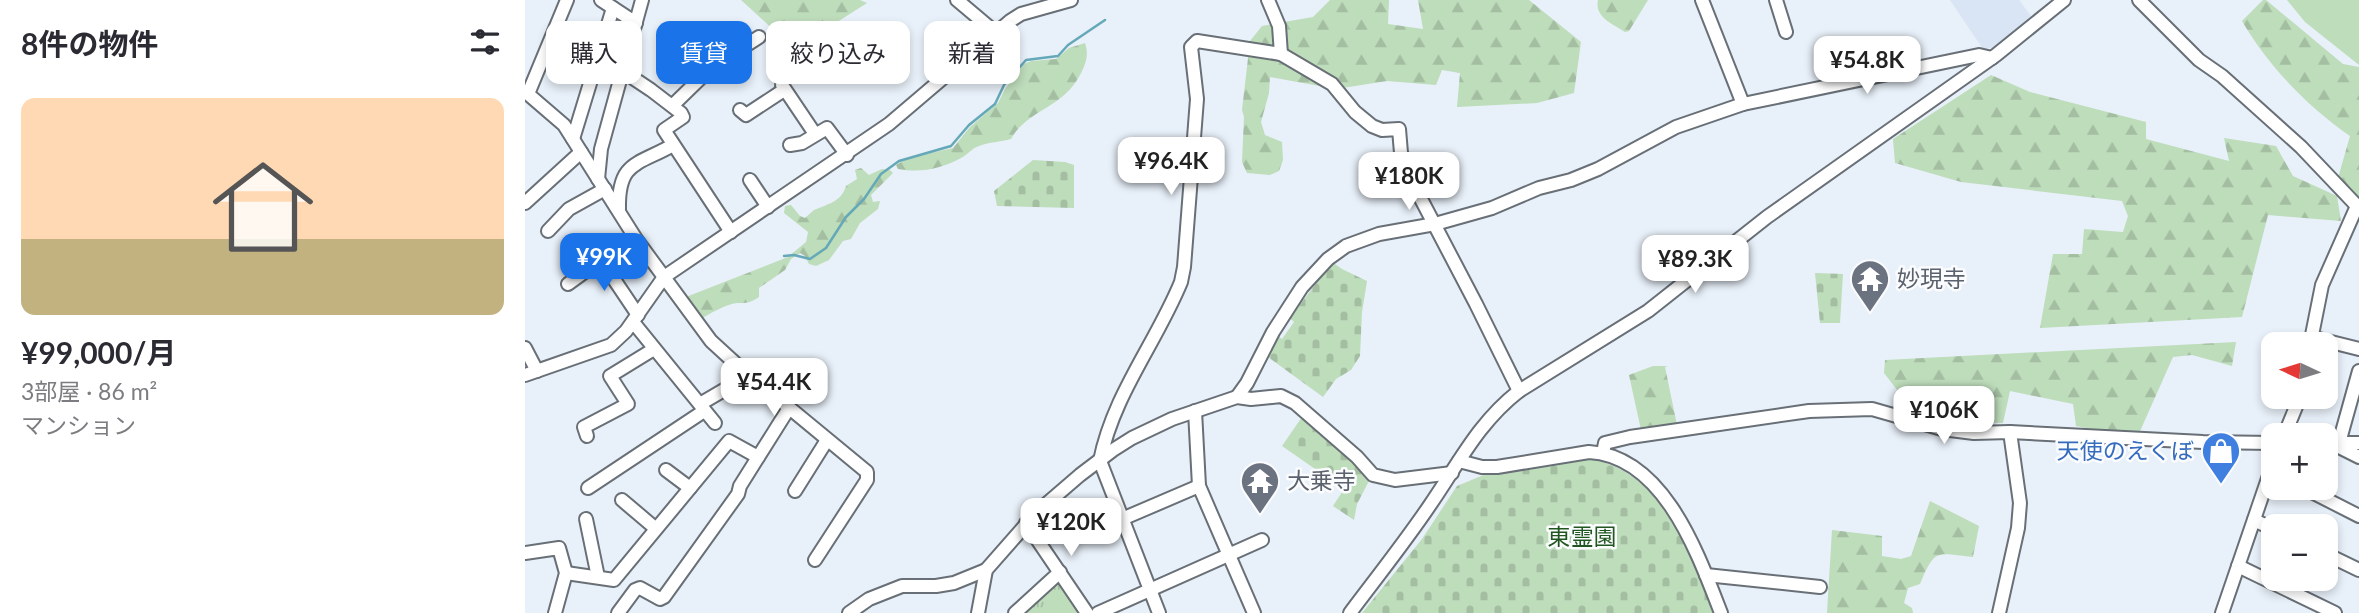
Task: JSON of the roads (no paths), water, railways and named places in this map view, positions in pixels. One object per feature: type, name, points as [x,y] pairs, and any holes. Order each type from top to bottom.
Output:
[{"type":"street","points":[[567,0],[528,94],[564,125],[636,239],[711,341],[827,440],[866,469],[868,476],[815,559]]},
{"type":"street","points":[[601,0],[633,21]]},
{"type":"street","points":[[637,21],[642,0]]},
{"type":"street","points":[[957,0],[982,21]]},
{"type":"street","points":[[1012,21],[1021,15],[1071,0]]},
{"type":"street","points":[[1268,0],[1279,26],[1281,54]]},
{"type":"street","points":[[1702,0],[1743,104]]},
{"type":"street","points":[[1776,0],[1786,32]]},
{"type":"street","points":[[1350,613],[1412,532],[1483,425],[1499,407],[1519,391],[1648,311],[1765,219],[2030,30],[2064,0]]},
{"type":"street","points":[[2139,0],[2199,60],[2222,76],[2291,138],[2358,207],[2322,285],[2313,332]]},
{"type":"street","points":[[573,139],[613,8]]},
{"type":"street","points":[[673,105],[711,68],[759,37]]},
{"type":"street","points":[[1159,613],[1100,461],[1104,440],[1118,401],[1181,282],[1197,99],[1191,47],[1197,41],[1281,54],[1332,84],[1355,112],[1372,127],[1382,130],[1399,129],[1401,153],[1519,391]]},
{"type":"street","points":[[1237,397],[1283,315],[1302,287],[1328,259],[1346,246],[1378,234],[1435,224],[1492,208],[1539,188],[1571,180],[1598,169],[1676,127],[1743,104],[1979,55],[1992,58]]},
{"type":"street","points":[[601,184],[601,149],[617,84]]},
{"type":"street","points":[[642,84],[673,105],[683,117],[664,130],[731,232]]},
{"type":"street","points":[[525,348],[531,373],[611,345],[635,318],[664,277],[847,155],[889,124],[935,84]]},
{"type":"street","points":[[740,110],[746,115],[783,88],[815,134]]},
{"type":"street","points":[[790,145],[802,143],[824,129],[829,129],[847,155]]},
{"type":"street","points":[[619,209],[620,190],[627,170],[673,145]]},
{"type":"street","points":[[525,203],[581,152]]},
{"type":"street","points":[[750,180],[768,207]]},
{"type":"street","points":[[548,231],[569,209],[601,184]]},
{"type":"street","points":[[568,284],[601,260],[654,349],[715,423]]},
{"type":"street","points":[[2338,346],[2359,349]]},
{"type":"street","points":[[587,436],[583,427],[628,404],[610,376],[654,349]]},
{"type":"street","points":[[2338,427],[2359,371]]},
{"type":"street","points":[[588,488],[729,387]]},
{"type":"street","points":[[849,613],[869,599],[901,586],[954,583],[986,570],[1026,523],[1054,497],[1112,450],[1132,438],[1172,419],[1237,397],[1251,399],[1281,396],[1294,403],[1357,457],[1373,475],[1395,480],[1455,467],[1497,467],[1571,454],[1603,453],[1618,458],[1637,470],[1667,501],[1683,526],[1721,613]]},
{"type":"street","points":[[618,613],[635,590],[645,589],[656,598],[664,597],[738,494],[740,486],[789,408]]},
{"type":"street","points":[[1603,453],[1605,443],[1630,437],[1809,411],[1871,409],[1942,429],[1974,433],[2010,432],[2261,443]]},
{"type":"street","points":[[1195,411],[1199,486],[1254,613]]},
{"type":"street","points":[[1999,613],[2018,528],[2020,503],[2010,432]]},
{"type":"street","points":[[795,491],[827,440]]},
{"type":"street","points":[[566,573],[614,580],[729,441],[758,457]]},
{"type":"street","points":[[2338,443],[2359,443]]},
{"type":"street","points":[[2338,446],[2359,457]]},
{"type":"street","points":[[666,470],[690,488]]},
{"type":"street","points":[[1122,519],[1199,486]]},
{"type":"street","points":[[622,500],[655,528]]},
{"type":"street","points":[[2222,613],[2261,500]]},
{"type":"street","points":[[2328,500],[2359,516]]},
{"type":"street","points":[[586,519],[598,577]]},
{"type":"street","points":[[2254,520],[2261,523]]},
{"type":"street","points":[[1026,523],[1087,613]]},
{"type":"street","points":[[1098,613],[1262,540]]},
{"type":"street","points":[[525,553],[559,548],[566,573],[555,613]]},
{"type":"street","points":[[2338,560],[2359,570]]},
{"type":"street","points":[[2238,566],[2335,613]]},
{"type":"street","points":[[978,613],[986,570]]},
{"type":"street","points":[[1015,613],[1060,572]]},
{"type":"street","points":[[1706,575],[1820,587]]},
{"type":"waterway","points":[[784,256],[794,255],[810,259],[826,248],[846,217],[864,199],[881,174],[899,161],[951,146],[969,125],[995,104],[1004,85],[1026,60],[1058,56],[1068,45],[1105,20]]},
{"type":"place","name":"妙現寺","points":[[1870,313]]},
{"type":"place","name":"天使のえくぼ","points":[[2221,485]]},
{"type":"place","name":"大乗寺","points":[[1260,515]]},
{"type":"park label","name":"東霊園","points":[[1582,537]]}]
